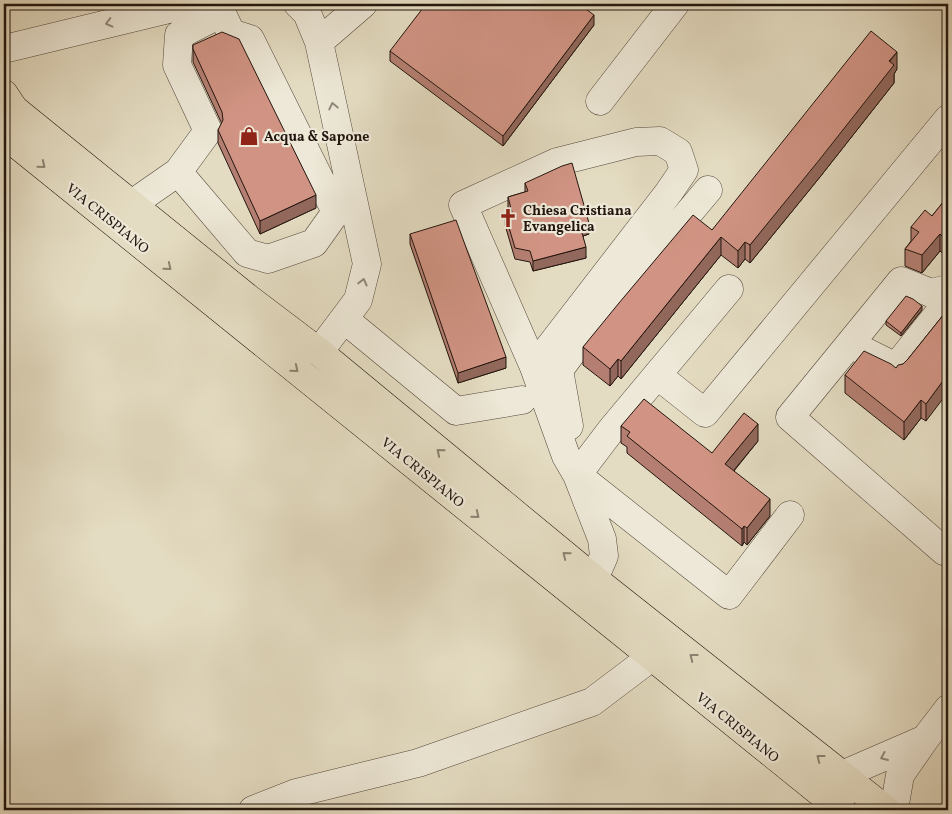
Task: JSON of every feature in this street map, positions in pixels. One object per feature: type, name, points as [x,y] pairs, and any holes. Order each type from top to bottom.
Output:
[{"type":"main road","name":"VIA CRISPIANO","points":[[4,94],[14,109],[249,299],[319,352],[594,578],[886,810]]},
{"type":"main road","name":"VIA CRISPIANO","points":[[4,134],[842,810]]},
{"type":"street","points":[[4,49],[190,4]]},
{"type":"street","points":[[298,4],[307,13],[319,42],[367,264],[358,300],[319,352]]},
{"type":"street","points":[[319,42],[363,4]]},
{"type":"street","points":[[600,101],[675,4]]},
{"type":"street","name":"VIA CRISPIANO","points":[[132,204],[178,172],[208,131],[177,65],[178,35],[212,18],[224,18],[231,33],[250,39],[336,212],[314,243],[268,259],[247,254],[178,172]]},
{"type":"street","points":[[657,375],[705,413],[948,119]]},
{"type":"street","points":[[534,367],[684,170],[678,152],[660,142],[636,142],[575,157],[557,162],[463,205],[534,367],[566,456],[577,475],[602,539],[604,556],[594,578]]},
{"type":"street","points":[[708,190],[579,343],[559,370],[577,475],[728,595],[790,515]]},
{"type":"street","points":[[577,475],[612,429],[729,289]]},
{"type":"street","points":[[344,319],[456,411],[522,400]]},
{"type":"street","points":[[850,344],[790,417],[944,551],[948,550]]},
{"type":"street","points":[[254,810],[296,794],[418,763],[592,702],[650,656]]},
{"type":"street","points":[[894,810],[900,775],[948,709]]},
{"type":"street","points":[[842,774],[925,739]]},
{"type":"building","points":[[426,4],[579,4],[594,15],[503,136],[390,51]]},
{"type":"building","points":[[871,31],[897,52],[889,61],[894,65],[750,245],[745,242],[738,251],[721,237],[621,361],[618,359],[610,369],[583,347],[693,215],[712,230]]},
{"type":"building","name":"Acqua & Sapone","points":[[222,32],[239,39],[316,195],[260,221],[218,130],[223,120],[222,112],[193,49],[193,45]]},
{"type":"building","points":[[572,163],[589,223],[580,226],[586,247],[533,261],[530,251],[515,248],[505,214],[512,212],[508,197],[528,191],[525,183]]},
{"type":"building","points":[[948,196],[948,241],[940,234],[922,255],[905,249],[919,232],[911,227],[925,210],[932,216]]},
{"type":"building","points":[[456,220],[506,357],[458,373],[410,234]]},
{"type":"building","points":[[906,296],[922,306],[901,333],[886,321]]},
{"type":"building","points":[[948,309],[948,374],[926,404],[921,400],[904,422],[845,375],[864,351],[896,368],[898,365],[903,364]]},
{"type":"building","points":[[644,399],[712,453],[744,413],[758,424],[725,464],[770,499],[747,528],[744,526],[742,529],[627,436],[630,432],[621,426]]},
{"type":"place","name":"Acqua & Sapone","points":[[249,136]]},
{"type":"place","name":"Chiesa Cristiana Evangelica","points":[[508,218]]}]
